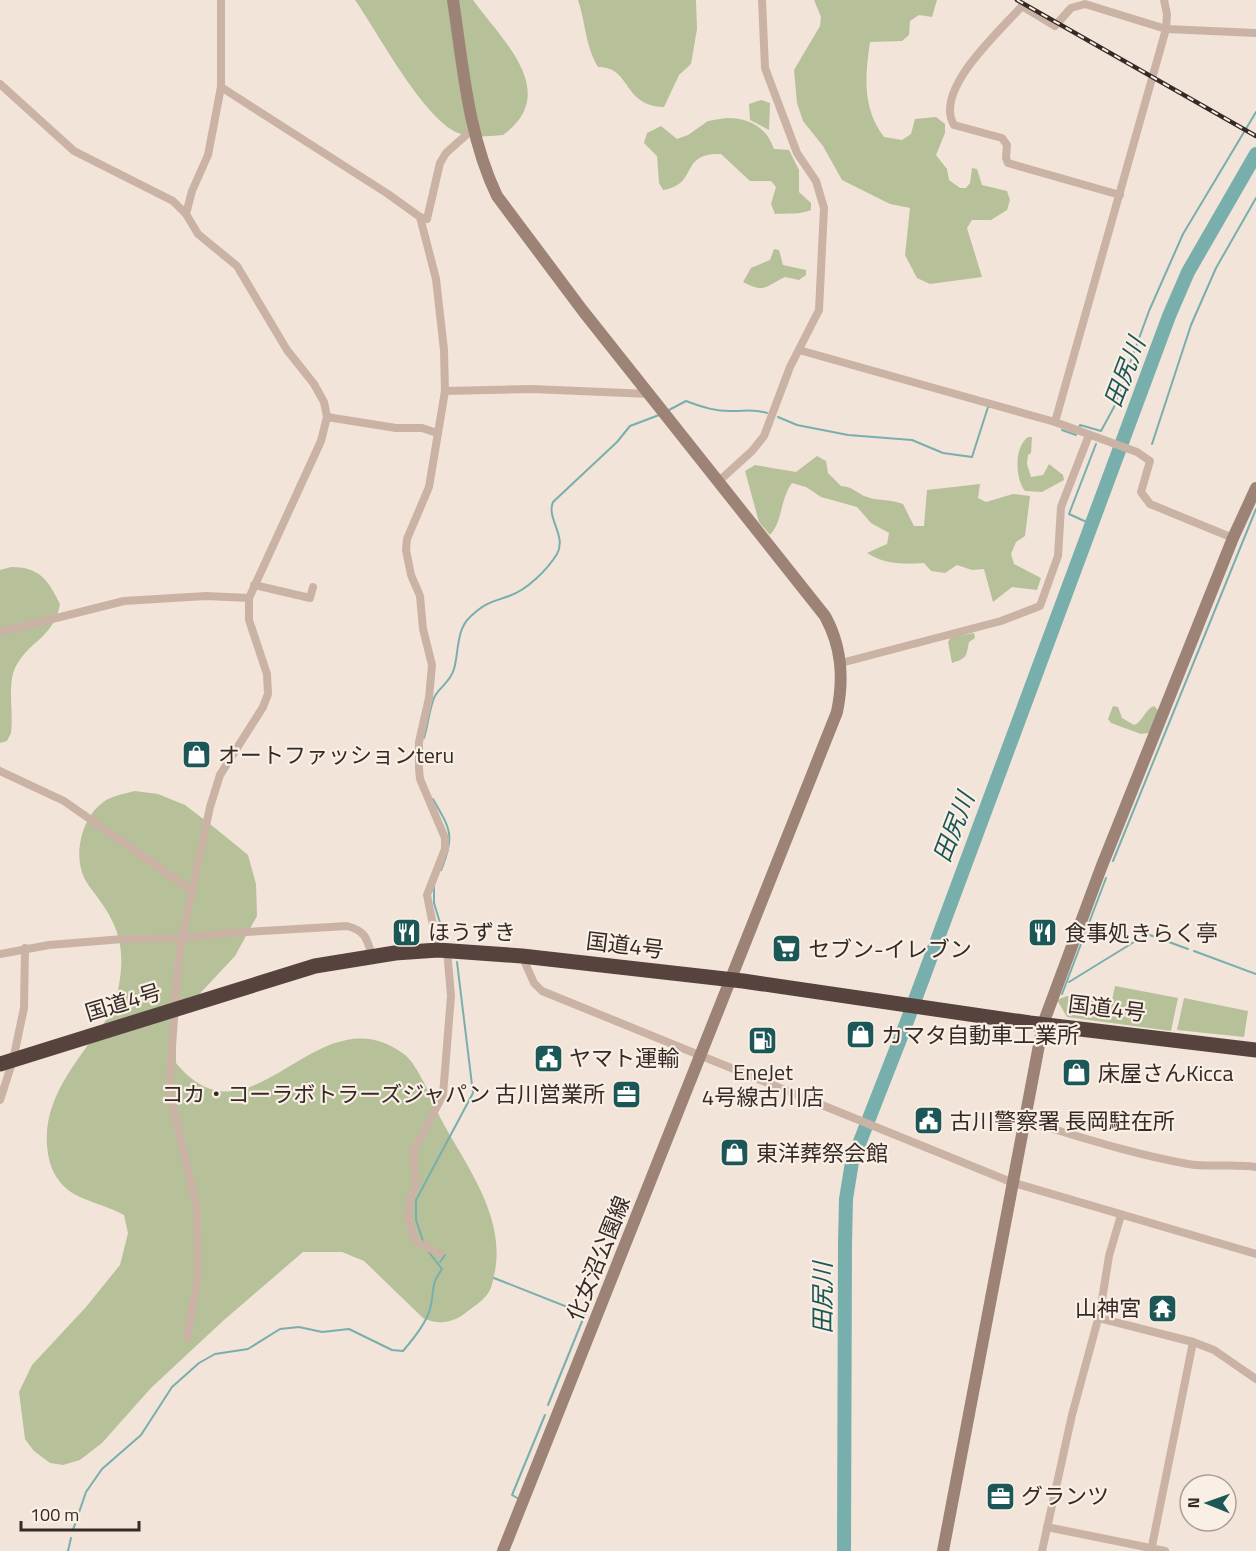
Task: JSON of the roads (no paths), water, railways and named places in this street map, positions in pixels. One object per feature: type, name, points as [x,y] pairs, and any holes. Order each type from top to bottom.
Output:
[{"type":"highway","name":"国道4号","points":[[7,1062],[175,1010],[275,976],[372,956],[443,950],[522,956],[732,980],[930,1009],[1256,1050]]},
{"type":"street","points":[[186,214],[192,191],[208,155],[221,87],[221,0]]},
{"type":"street","name":"化女沼公園線","points":[[453,0],[474,128],[486,175],[497,196],[825,616],[834,633],[841,663],[837,712],[503,1551]]},
{"type":"street","points":[[719,481],[753,451],[764,436],[790,367],[819,310],[824,208],[816,181],[797,153],[765,68],[762,0]]},
{"type":"street","points":[[1055,422],[1166,28],[1167,14],[1164,0]]},
{"type":"street","points":[[1120,195],[1008,163],[1007,144],[1002,138],[954,125],[948,111],[949,101],[958,81],[1022,6],[1055,26],[1071,8],[1085,4],[1166,28],[1256,33]]},
{"type":"street","points":[[0,84],[74,151],[173,201],[186,214],[198,234],[237,266],[287,350],[314,384],[324,402],[327,417],[321,441],[249,598],[249,620],[267,674],[268,694],[263,707],[220,775],[210,807],[182,938],[175,1010],[170,1105],[197,1208],[198,1276],[187,1338]]},
{"type":"street","points":[[221,87],[420,217],[427,219],[440,163],[446,153],[474,128]]},
{"type":"street","points":[[420,217],[436,279],[444,350],[445,391],[429,487],[407,539],[406,550],[411,575],[420,596],[423,629],[432,665],[429,698],[419,742],[419,768],[420,779],[445,838],[445,849],[427,895],[443,950],[451,996],[443,1095],[413,1152],[416,1184],[410,1198],[408,1217],[415,1241],[439,1253]]},
{"type":"street","points":[[799,350],[1055,422],[1137,452],[1150,461],[1141,492],[1150,504],[1233,538]]},
{"type":"street","points":[[445,391],[532,389],[650,394]]},
{"type":"street","points":[[327,417],[396,428],[422,428],[437,433]]},
{"type":"street","points":[[841,663],[1001,621],[1040,606],[1059,556],[1061,507],[1089,435]]},
{"type":"street","points":[[943,1551],[1011,1182],[1043,1024],[1101,868],[1233,538],[1256,488]]},
{"type":"street","points":[[254,585],[310,598],[313,587]]},
{"type":"street","points":[[0,632],[124,601],[206,596],[249,598]]},
{"type":"street","points":[[0,771],[64,801],[191,890]]},
{"type":"street","points":[[0,954],[26,948],[123,939],[182,938],[347,926],[361,930],[366,936],[372,956]]},
{"type":"street","points":[[0,1100],[7,1062],[24,1008],[26,948]]},
{"type":"street","points":[[522,956],[534,983],[542,991],[1011,1182],[1256,1254]]},
{"type":"street","points":[[1023,1120],[1188,1164],[1217,1167],[1230,1163],[1256,1167]]},
{"type":"street","points":[[1042,1551],[1072,1415],[1099,1318],[1109,1256],[1121,1215]]},
{"type":"street","points":[[1099,1318],[1193,1342],[1214,1350],[1256,1378]]},
{"type":"street","points":[[1151,1550],[1193,1342]]},
{"type":"street","points":[[1047,1527],[1151,1550],[1165,1551]]},
{"type":"waterway","points":[[1079,428],[1080,425],[1101,431],[1114,407],[1149,311],[1183,234],[1256,112]]},
{"type":"waterway","name":"田尻川","points":[[844,1551],[845,1243],[846,1199],[852,1162],[906,1024],[1169,316],[1188,272],[1256,154]]},
{"type":"waterway","points":[[1152,444],[1191,325],[1216,268],[1256,198]]},
{"type":"waterway","points":[[669,410],[686,401],[716,410],[767,413]]},
{"type":"waterway","points":[[778,417],[797,425],[848,435],[912,440],[943,453],[972,457],[988,407],[990,407]]},
{"type":"waterway","points":[[424,738],[434,698],[450,678],[454,669],[460,635],[465,622],[484,606],[516,593],[542,573],[557,554],[560,541],[552,514],[553,502],[617,442],[630,426],[659,415]]},
{"type":"waterway","points":[[1062,430],[1076,435]]},
{"type":"waterway","points":[[1091,524],[1069,514],[1096,444]]},
{"type":"waterway","points":[[1113,861],[1256,509]]},
{"type":"waterway","points":[[433,799],[444,818],[449,833],[448,849],[441,870]]},
{"type":"waterway","points":[[1062,994],[1106,878]]},
{"type":"waterway","points":[[434,887],[434,903],[444,936]]},
{"type":"waterway","points":[[1069,982],[1147,934],[1188,949]]},
{"type":"waterway","points":[[1194,951],[1256,974]]},
{"type":"waterway","points":[[423,1241],[416,1220],[416,1200],[473,1093],[457,962]]},
{"type":"waterway","points":[[73,1530],[86,1492],[102,1469],[141,1435],[172,1387],[199,1363],[215,1354],[248,1349],[280,1329],[299,1327],[322,1332],[349,1329],[392,1350],[403,1351],[427,1317],[434,1283],[442,1269],[428,1251]]},
{"type":"waterway","points":[[440,1262],[445,1255]]},
{"type":"waterway","points":[[494,1278],[585,1314],[548,1405]]},
{"type":"waterway","points":[[519,1499],[512,1495],[545,1415]]},
{"type":"waterway","points":[[68,1551],[71,1538]]},
{"type":"railway","points":[[1017,0],[1256,136]]},
{"type":"place","name":"オートファッションteru","points":[[197,755]]},
{"type":"place","name":"ほうずき","points":[[407,932]]},
{"type":"place","name":"食事処きらく亭","points":[[1043,933]]},
{"type":"place","name":"セブン-イレブン","points":[[787,949]]},
{"type":"place","name":"カマタ自動車工業所","points":[[860,1035]]},
{"type":"place","name":"EneJet 4号線古川店","points":[[763,1040]]},
{"type":"place","name":"ヤマト運輸","points":[[548,1058]]},
{"type":"place","name":"床屋さんKicca","points":[[1077,1073]]},
{"type":"place","name":"コカ・コーラボトラーズジャパン 古川営業所","points":[[626,1094]]},
{"type":"place","name":"古川警察署 長岡駐在所","points":[[929,1121]]},
{"type":"place","name":"東洋葬祭会館","points":[[735,1153]]},
{"type":"place","name":"山神宮","points":[[1162,1308]]},
{"type":"place","name":"グランツ","points":[[1000,1496]]}]
